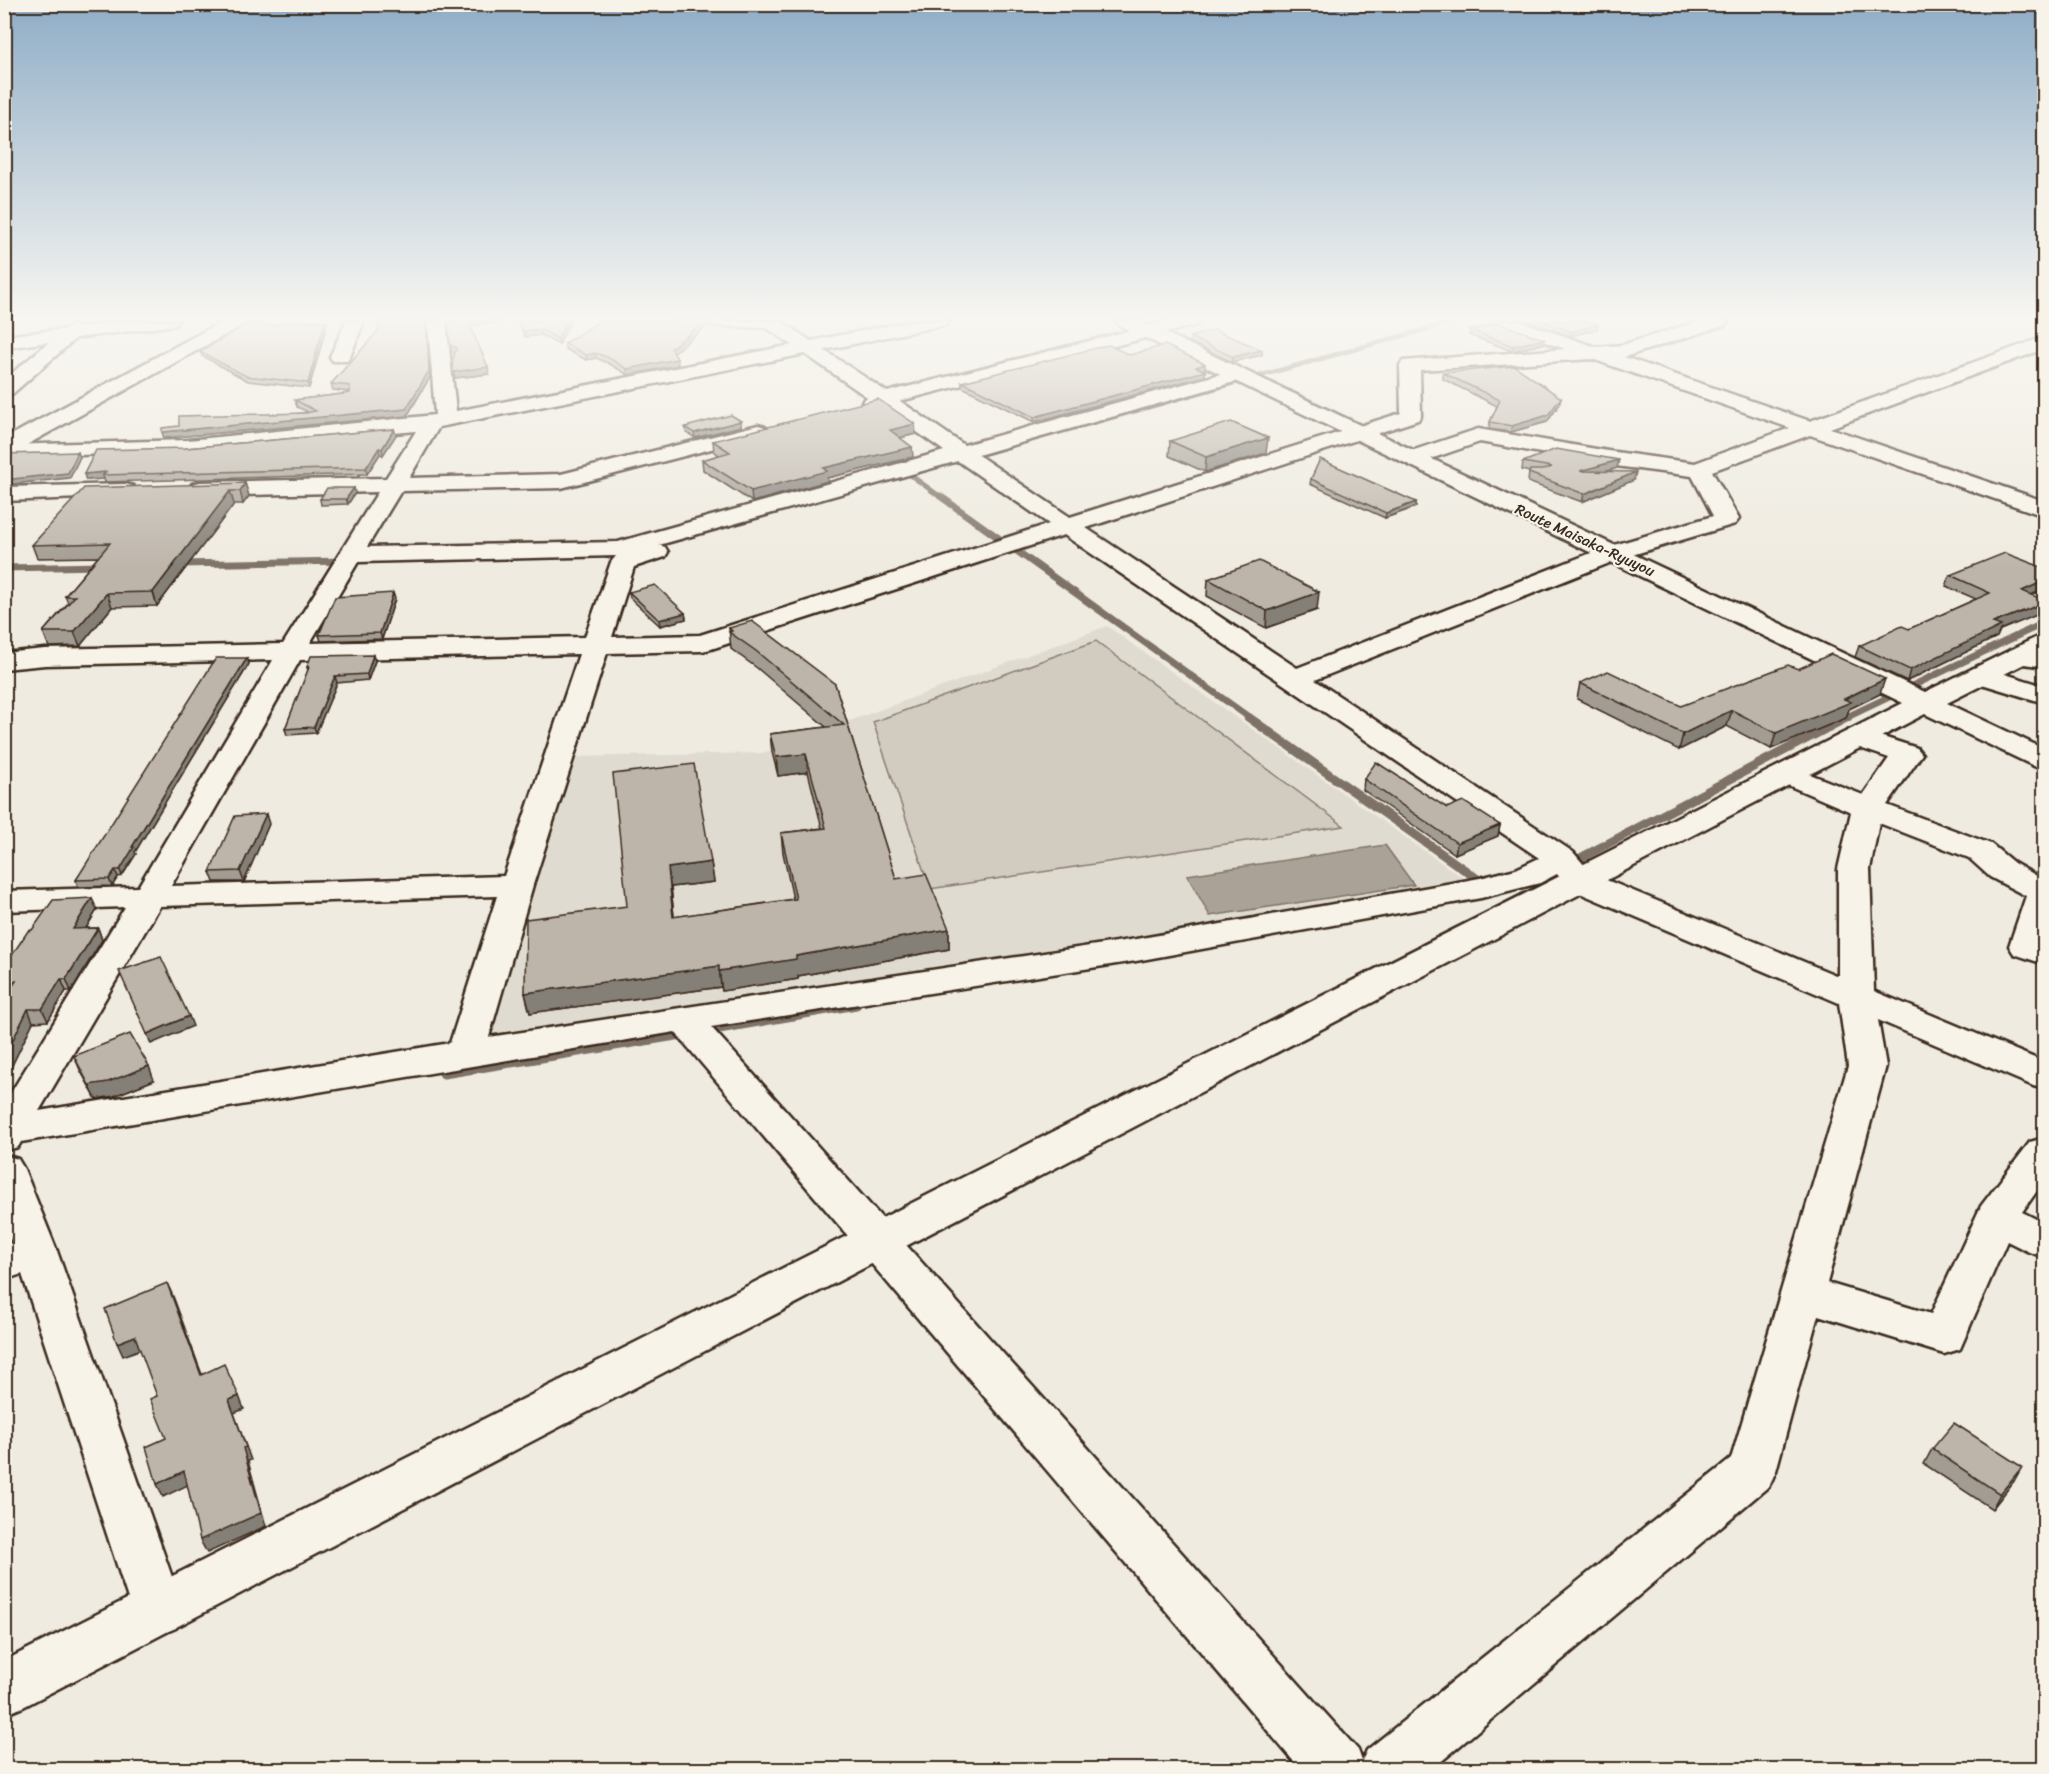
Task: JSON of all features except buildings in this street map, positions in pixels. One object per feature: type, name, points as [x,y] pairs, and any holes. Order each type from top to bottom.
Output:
[{"type":"main road","points":[[4,450],[87,404]]},
{"type":"main road","points":[[158,1611],[20,1258],[5,1142],[291,652],[394,483],[439,421],[439,404]]},
{"type":"main road","points":[[4,450],[189,446],[439,421],[525,404]]},
{"type":"main road","points":[[849,408],[865,404]]},
{"type":"main road","points":[[891,404],[1571,870],[1856,999],[2044,1076]]},
{"type":"main road","points":[[466,1053],[517,885],[623,562],[1155,404]]},
{"type":"main road","name":"Route Maisaka-Ryuyou","points":[[1298,404],[2044,760]]},
{"type":"main road","points":[[4,661],[45,657],[702,643],[1361,434],[1411,416],[1411,404]]},
{"type":"main road","points":[[1741,404],[2044,509]]},
{"type":"main road","points":[[1700,470],[1704,466],[1877,404]]},
{"type":"main road","points":[[182,489],[561,481],[780,425]]},
{"type":"main road","points":[[1413,458],[1478,435],[1608,458],[1700,470]]},
{"type":"main road","points":[[349,558],[619,549],[971,457]]},
{"type":"main road","points":[[1294,679],[1613,553],[1727,519],[1700,470]]},
{"type":"main road","points":[[4,494],[146,490]]},
{"type":"main road","points":[[4,1689],[876,1240],[1571,870],[1787,774],[1982,675],[2032,658],[2044,644]]},
{"type":"main road","points":[[1982,675],[2044,695]]},
{"type":"main road","points":[[1387,1770],[1752,1471],[1867,1066],[1856,999],[1854,869],[1865,814],[1907,754],[1858,738]]},
{"type":"main road","points":[[1787,774],[1869,809],[1980,851],[2002,870],[2044,891],[2026,946],[2044,953]]},
{"type":"main road","points":[[5,1142],[466,1053],[1136,950],[1482,888],[1528,876],[1571,870]]},
{"type":"main road","points":[[4,901],[517,885]]},
{"type":"main road","points":[[684,1019],[1338,1770]]},
{"type":"main road","points":[[1803,1293],[1944,1336],[1996,1217],[2044,1152]]},
{"type":"main road","points":[[1996,1217],[2044,1241]]},
{"type":"shaded area","points":[[1107,626],[1464,879],[1349,904],[1155,938],[487,1036],[568,757],[763,753]]},
{"type":"shaded area","points":[[1096,641],[1344,826],[930,889],[873,722]]},
{"type":"shaded area","points":[[1385,845],[1414,885],[1210,916],[1187,875]]},
{"type":"waterway","points":[[968,458],[1161,404]]},
{"type":"waterway","points":[[909,474],[942,498]]},
{"type":"waterway","points":[[940,496],[1250,718]]},
{"type":"waterway","points":[[178,564],[347,561]]},
{"type":"waterway","points":[[4,568],[101,566]]},
{"type":"waterway","points":[[1845,718],[2044,623]]},
{"type":"waterway","points":[[1248,717],[1486,885]]},
{"type":"waterway","points":[[1569,864],[1848,717]]},
{"type":"waterway","points":[[702,1031],[856,1004]]},
{"type":"waterway","points":[[448,1061],[444,1073],[688,1033]]}]
